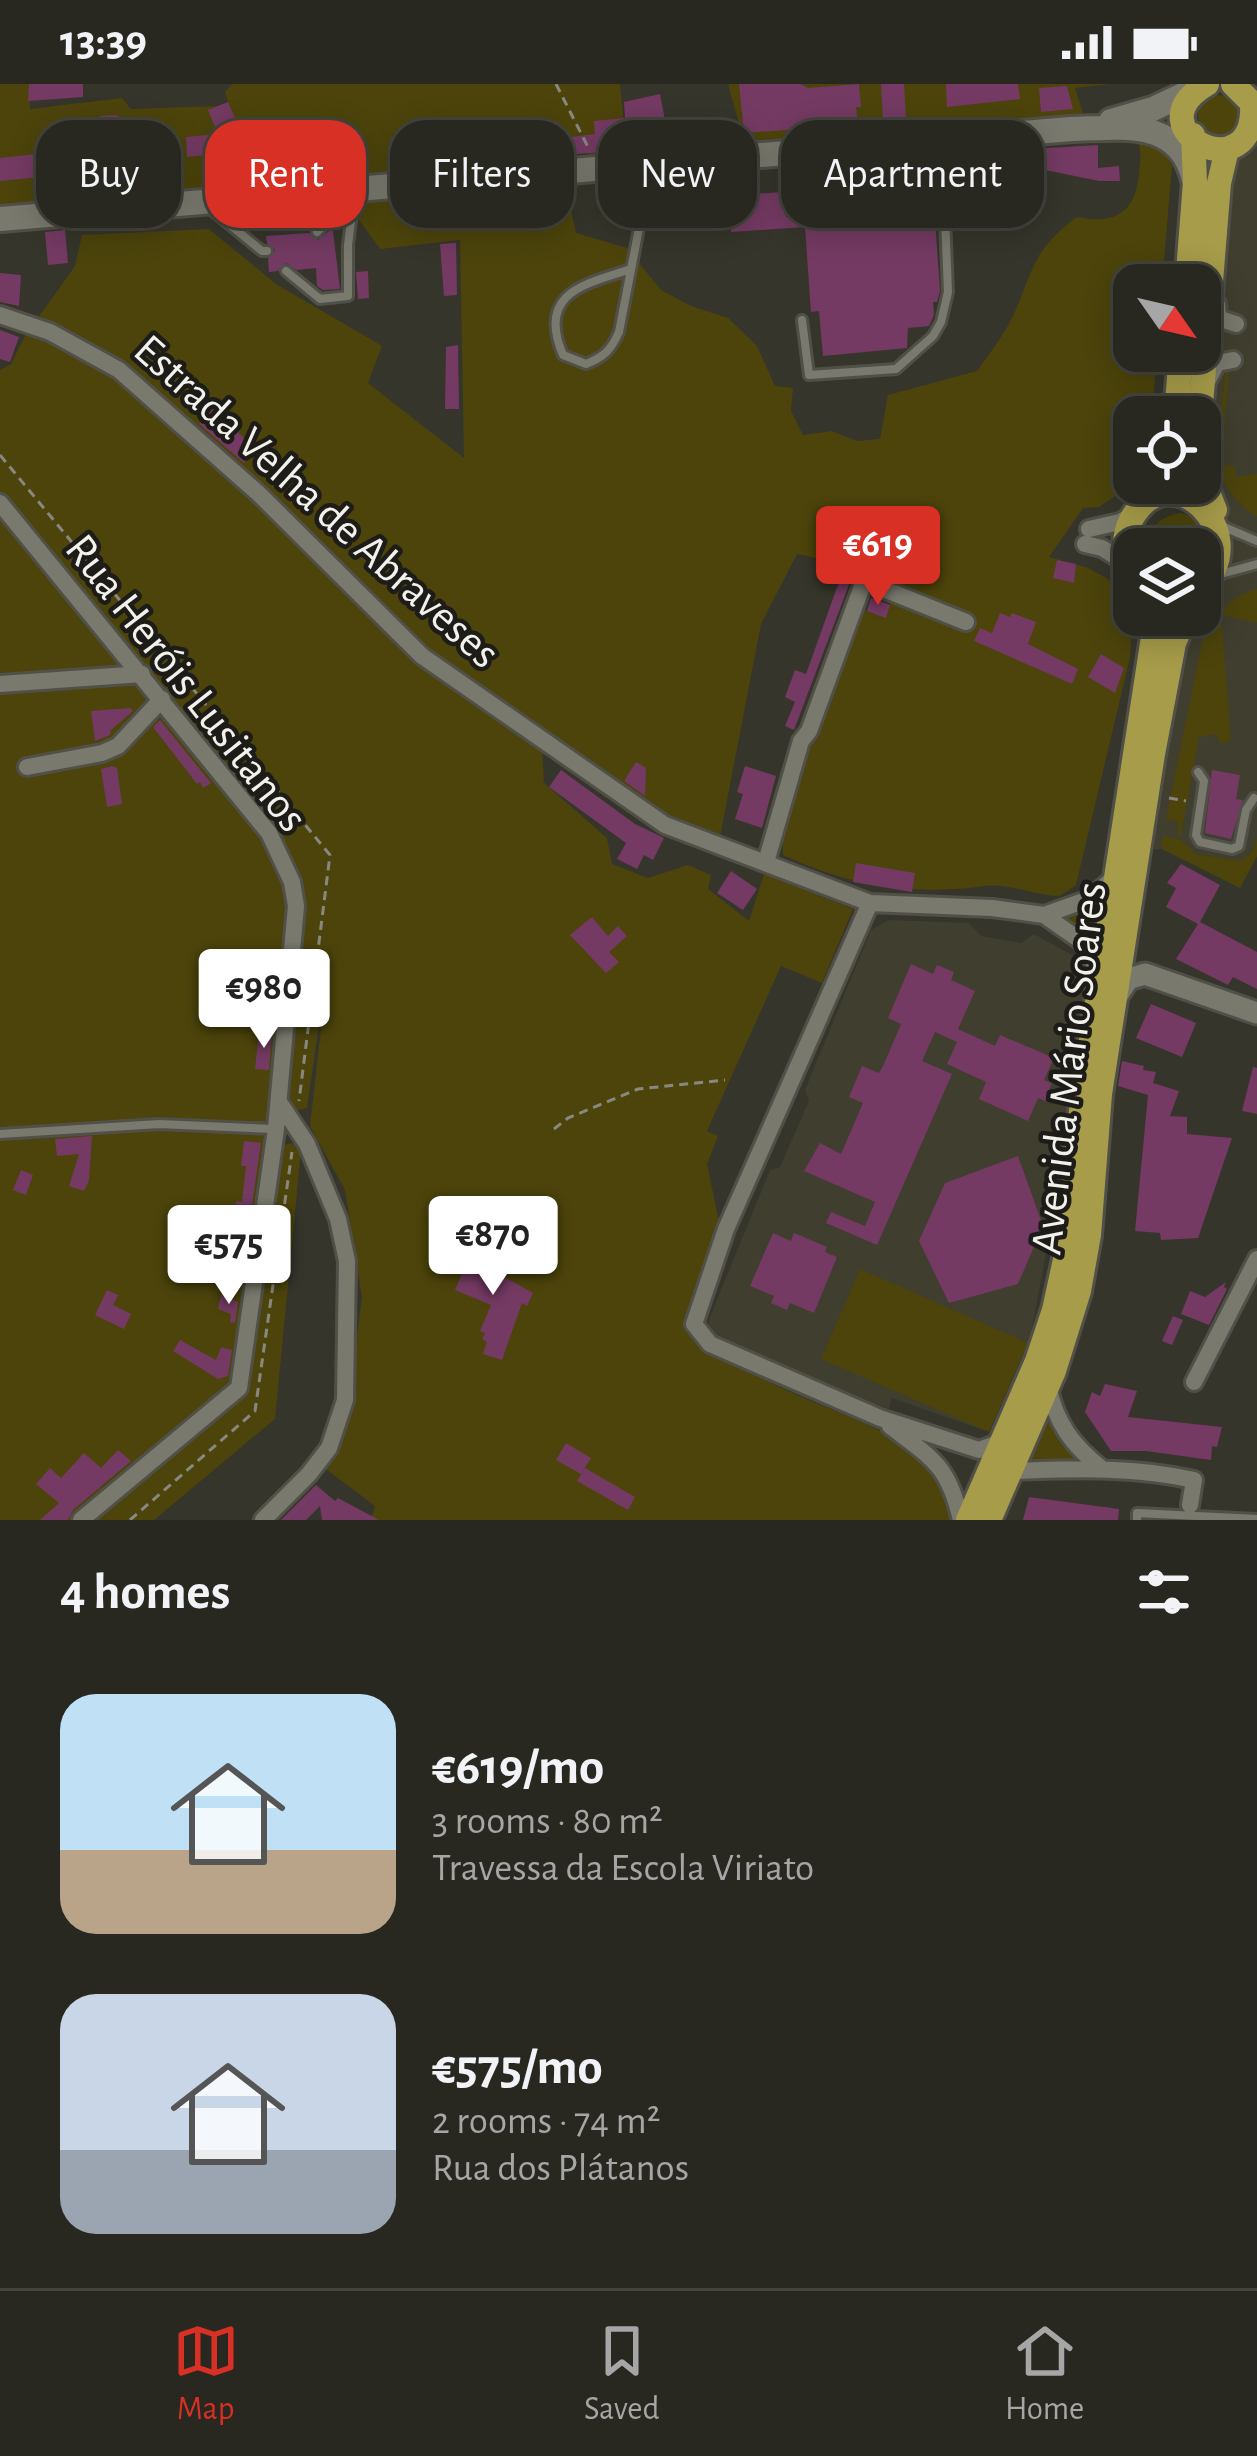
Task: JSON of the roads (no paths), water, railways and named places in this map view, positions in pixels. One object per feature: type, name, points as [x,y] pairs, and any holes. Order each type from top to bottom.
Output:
[{"type":"main road","points":[[1071,129],[1153,110],[1205,85]]},
{"type":"main road","points":[[1189,264],[1195,182],[1190,99],[1205,85]]},
{"type":"main road","points":[[1201,396],[1214,245],[1242,142],[1253,125],[1252,103],[1245,90]]},
{"type":"main road","points":[[1044,131],[1135,124],[1190,132],[1211,149],[1242,142]]},
{"type":"main road","points":[[1071,129],[1156,132],[1179,146],[1195,182]]},
{"type":"main road","points":[[366,189],[598,170]]},
{"type":"main road","points":[[0,219],[205,202]]},
{"type":"main road","points":[[1129,528],[1144,504]]},
{"type":"main road","points":[[1201,504],[1220,520]]},
{"type":"main road","points":[[1213,504],[1227,544],[1221,555]]},
{"type":"main road","name":"Avenida Mário Soares","points":[[965,1520],[1003,1441],[1054,1310],[1066,1255],[1100,974],[1153,636]]},
{"type":"main road","name":"Avenida Mário Soares","points":[[988,1520],[1064,1345],[1083,1273],[1100,1094],[1153,754],[1177,636]]},
{"type":"street","points":[[1214,245],[1221,262],[1216,314],[1221,321],[1236,324]]},
{"type":"street","name":"Estrada Velha de Abraveses","points":[[0,315],[87,350],[149,393],[422,656],[665,825],[870,903],[952,905],[1044,915]]},
{"type":"street","points":[[1204,396],[1214,367],[1233,360]]},
{"type":"street","name":"Rua Heróis Lusitanos","points":[[0,503],[269,832],[292,882],[296,906],[276,1129],[238,1388],[81,1520]]},
{"type":"street","points":[[1113,553],[1087,536],[1135,513]]},
{"type":"street","points":[[766,862],[801,741],[809,731],[864,581],[966,622]]},
{"type":"street","points":[[0,684],[142,674]]},
{"type":"street","points":[[27,767],[118,746],[162,699]]},
{"type":"street","points":[[1044,915],[1089,899],[1114,878]]},
{"type":"street","points":[[870,903],[726,1229],[694,1324],[710,1344],[880,1418],[979,1450],[1003,1441]]},
{"type":"street","points":[[1044,915],[1081,941],[1100,974]]},
{"type":"street","points":[[1125,934],[1138,959],[1156,976]]},
{"type":"street","points":[[1115,1000],[1128,979],[1144,974],[1257,1013]]},
{"type":"street","points":[[263,1520],[329,1448],[345,1400],[347,1261],[328,1189],[279,1102]]},
{"type":"street","points":[[1194,1382],[1257,1258]]},
{"type":"street","points":[[1048,1386],[1066,1435],[1101,1468]]},
{"type":"street","points":[[880,1418],[944,1470],[965,1520]]},
{"type":"street","points":[[1010,1471],[1101,1468],[1160,1472],[1194,1480],[1190,1511]]},
{"type":"lane","points":[[202,202],[266,252]]},
{"type":"lane","points":[[317,232],[321,228]]},
{"type":"lane","points":[[286,271],[320,299],[348,296],[350,228]]},
{"type":"lane","points":[[632,269],[573,288],[565,297],[557,323],[563,355],[586,364],[612,348],[632,269],[640,228]]},
{"type":"lane","points":[[802,320],[809,376],[896,369],[933,336],[941,322],[948,292],[945,228]]},
{"type":"lane","points":[[1220,520],[1257,541]]},
{"type":"lane","points":[[1221,579],[1257,564]]},
{"type":"lane","points":[[1198,772],[1204,781],[1196,835],[1206,845],[1239,846],[1246,809],[1255,798]]},
{"type":"lane","points":[[0,1134],[159,1124],[276,1129]]},
{"type":"lane","points":[[1137,1520],[1137,1513],[1190,1511],[1257,1519]]}]
